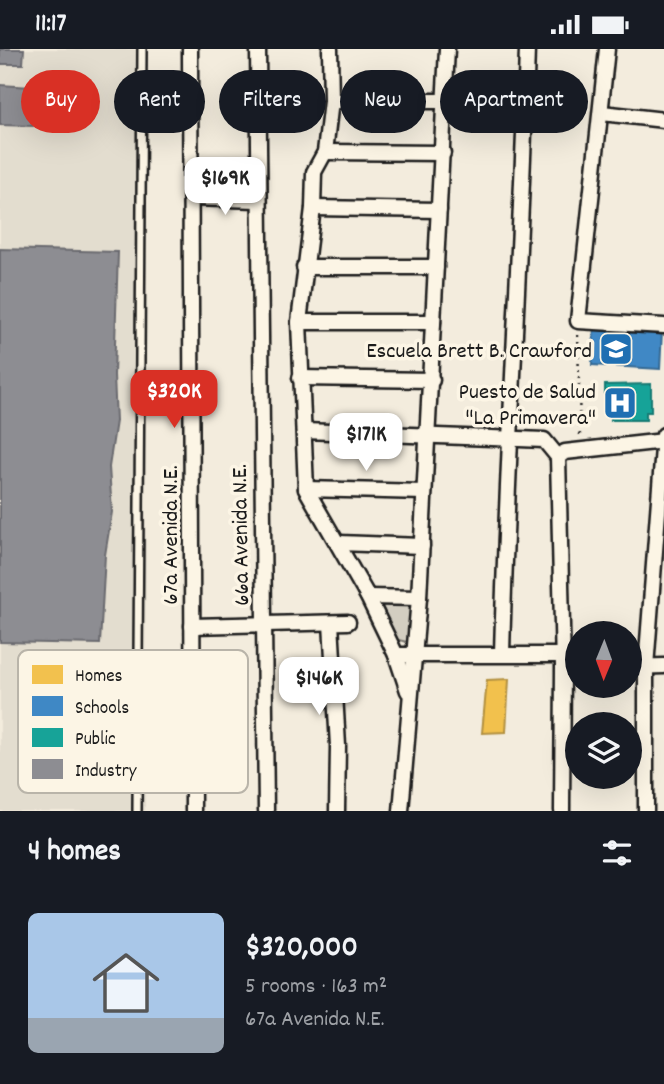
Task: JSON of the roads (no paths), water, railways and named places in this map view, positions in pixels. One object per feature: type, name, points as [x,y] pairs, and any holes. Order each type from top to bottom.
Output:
[{"type":"street","name":"67a Avenida N.E.","points":[[190,49],[192,650]]},
{"type":"street","name":"66a Avenida N.E.","points":[[258,49],[266,811]]},
{"type":"street","points":[[330,49],[331,101],[325,152],[314,172],[313,208],[299,322],[306,489],[368,597],[396,655],[409,693]]},
{"type":"street","points":[[446,70],[447,49]]},
{"type":"street","points":[[502,654],[508,438],[521,248],[527,49]]},
{"type":"street","points":[[607,49],[578,321],[664,326]]},
{"type":"street","points":[[331,101],[440,101]]},
{"type":"street","points":[[602,113],[664,120]]},
{"type":"street","points":[[401,811],[419,599],[444,133]]},
{"type":"street","points":[[325,152],[443,153]]},
{"type":"street","points":[[191,198],[259,200]]},
{"type":"street","points":[[313,208],[439,210]]},
{"type":"street","points":[[304,267],[436,267]]},
{"type":"street","points":[[299,322],[433,322]]},
{"type":"street","points":[[300,378],[432,380]]},
{"type":"street","points":[[304,431],[544,440],[558,457],[566,621]]},
{"type":"street","points":[[646,811],[646,667],[664,432]]},
{"type":"street","points":[[558,457],[565,452],[664,441]]},
{"type":"street","points":[[306,489],[424,492]]},
{"type":"street","points":[[339,543],[422,546]]},
{"type":"street","points":[[368,597],[419,599]]},
{"type":"street","points":[[192,626],[348,622]]},
{"type":"street","points":[[331,623],[338,746],[337,811]]},
{"type":"street","points":[[396,655],[502,654],[565,663]]},
{"type":"street","points":[[642,667],[664,666]]},
{"type":"street","points":[[562,811],[567,698]]},
{"type":"street","name":"67a Avenida N.E.","points":[[193,793],[193,811]]},
{"type":"lane","points":[[138,650],[142,49]]},
{"type":"lane","points":[[137,793],[137,811]]},
{"type":"place","name":"Escuela Brett B. Crawford","points":[[616,349]]},
{"type":"place","name":"Puesto de Salud \"La Primavera\"","points":[[620,403]]}]
